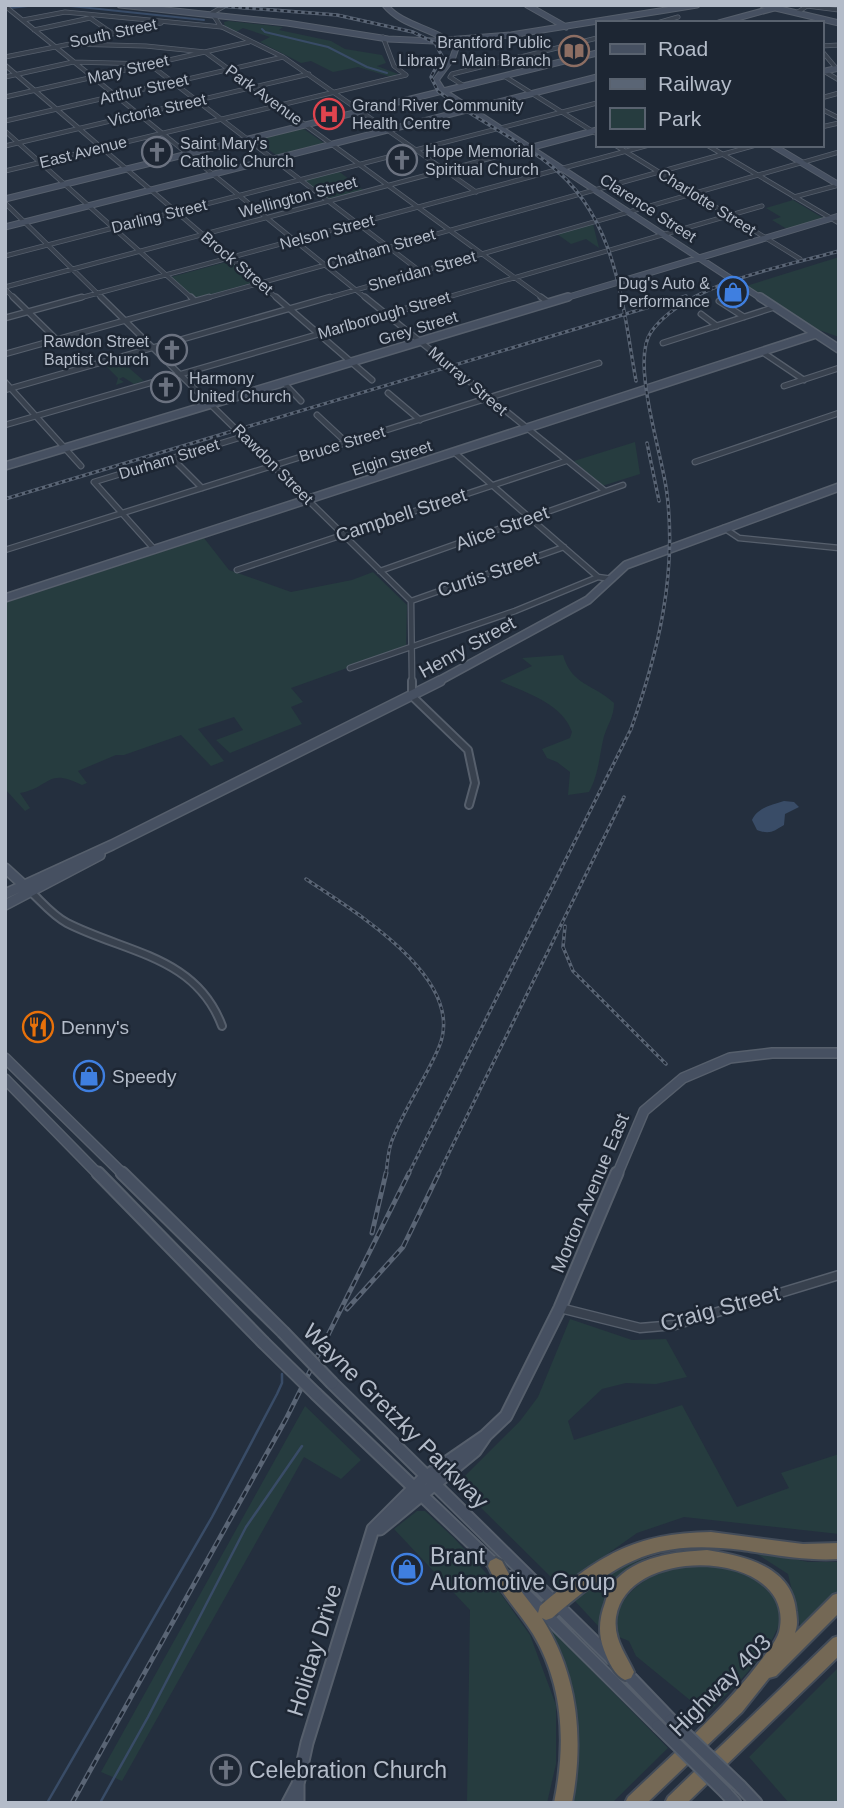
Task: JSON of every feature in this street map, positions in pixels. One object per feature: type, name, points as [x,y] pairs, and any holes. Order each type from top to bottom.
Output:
[{"type":"highway","points":[[550,1608],[612,1559],[667,1541],[715,1540],[802,1552],[839,1550]]},
{"type":"highway","points":[[625,1672],[612,1649],[608,1630],[611,1604],[631,1576],[664,1561],[708,1558],[739,1562],[766,1575],[784,1596],[790,1615],[782,1645],[732,1710]]},
{"type":"highway","points":[[496,1566],[502,1581],[538,1626],[560,1673],[570,1723],[571,1745],[563,1803]]},
{"type":"highway","name":"Highway 403","points":[[634,1803],[732,1710],[839,1601]]},
{"type":"highway","points":[[674,1803],[839,1644]]},
{"type":"highway","points":[[680,1803],[695,1782]]},
{"type":"main road","points":[[120,5],[383,37],[445,40],[564,26],[697,5]]},
{"type":"main road","points":[[379,5],[387,15],[400,23],[445,40]]},
{"type":"main road","points":[[385,5],[392,14],[445,40],[456,53],[452,62],[446,65],[436,80],[443,91]]},
{"type":"main road","points":[[527,5],[564,26]]},
{"type":"main road","points":[[665,9],[682,5]]},
{"type":"main road","points":[[763,5],[827,20]]},
{"type":"main road","points":[[788,5],[798,12]]},
{"type":"main road","points":[[733,21],[776,6],[839,23]]},
{"type":"main road","points":[[823,21],[827,20]]},
{"type":"main road","points":[[5,201],[64,184],[596,53]]},
{"type":"main road","points":[[5,227],[596,79]]},
{"type":"main road","name":"Clarence Street","points":[[443,91],[839,349]]},
{"type":"main road","name":"Wellington Street","points":[[529,148],[596,132]]},
{"type":"main road","points":[[775,147],[839,185]]},
{"type":"main road","name":"Grey Street","points":[[5,466],[839,216]]},
{"type":"main road","points":[[816,334],[839,341]]},
{"type":"main road","name":"Elgin Street","points":[[5,598],[816,334]]},
{"type":"main road","points":[[825,340],[839,341]]},
{"type":"main road","name":"Elgin Street","points":[[788,342],[825,340]]},
{"type":"main road","name":"Henry Street","points":[[5,894],[27,888],[107,851],[112,845],[412,696],[588,600],[629,564],[839,487]]},
{"type":"main road","points":[[5,868],[27,888]]},
{"type":"main road","name":"Henry Street","points":[[5,905],[27,888]]},
{"type":"main road","name":"Morton Avenue East","points":[[431,1481],[475,1451],[486,1435],[506,1416],[560,1308],[645,1111],[683,1078],[729,1059],[772,1053],[839,1054]]},
{"type":"main road","name":"Wayne Gretzky Parkway","points":[[5,1058],[431,1481],[659,1726],[730,1798]]},
{"type":"main road","name":"Wayne Gretzky Parkway","points":[[5,1079],[263,1342],[417,1492],[496,1566],[625,1672],[756,1803]]},
{"type":"main road","name":"Holiday Drive","points":[[298,1803],[298,1784],[307,1743],[373,1529],[380,1529],[431,1481]]},
{"type":"main road","name":"Holiday Drive","points":[[288,1803],[298,1784]]},
{"type":"street","points":[[226,5],[211,15],[222,27],[283,57],[476,192]]},
{"type":"street","points":[[798,12],[807,6],[839,10],[833,19],[827,20]]},
{"type":"street","name":"Murray Street","points":[[7,8],[605,491]]},
{"type":"street","points":[[664,21],[678,17],[665,9]]},
{"type":"street","points":[[23,20],[65,12],[222,27]]},
{"type":"street","points":[[34,30],[90,18],[112,33]]},
{"type":"street","name":"South Street","points":[[61,45],[166,22]]},
{"type":"street","name":"East Avenue","points":[[5,171],[406,75],[394,66],[383,37]]},
{"type":"street","points":[[464,86],[450,77],[456,73],[596,38]]},
{"type":"street","name":"Mary Street","points":[[5,97],[251,42]]},
{"type":"street","name":"Park Avenue","points":[[5,57],[61,45],[146,46],[205,52],[548,302]]},
{"type":"street","points":[[823,50],[838,68]]},
{"type":"street","name":"Arthur Street","points":[[5,121],[283,57]]},
{"type":"street","points":[[519,57],[537,68]]},
{"type":"street","points":[[5,77],[72,62],[149,64],[421,272]]},
{"type":"street","name":"Brock Street","points":[[5,65],[372,380]]},
{"type":"street","points":[[823,72],[839,80]]},
{"type":"street","name":"Victoria Street","points":[[5,146],[309,74]]},
{"type":"street","points":[[504,76],[596,132]]},
{"type":"street","name":"Darling Street","points":[[5,256],[596,103]]},
{"type":"street","points":[[823,109],[839,120]]},
{"type":"street","points":[[5,131],[194,300]]},
{"type":"street","name":"Charlotte Street","points":[[618,147],[800,260]]},
{"type":"street","name":"Nelson Street","points":[[5,318],[642,147]]},
{"type":"street","points":[[710,147],[839,223]]},
{"type":"street","name":"Chatham Street","points":[[5,354],[749,147]]},
{"type":"street","name":"Wellington Street","points":[[5,288],[529,148]]},
{"type":"street","name":"Sheridan Street","points":[[8,389],[839,152]]},
{"type":"street","points":[[794,197],[839,185]]},
{"type":"street","name":"Rawdon Street","points":[[5,201],[23,222],[182,374],[411,601]]},
{"type":"street","name":"Marlborough Street","points":[[5,425],[762,206]]},
{"type":"street","points":[[5,288],[56,340]]},
{"type":"street","points":[[719,301],[744,317]]},
{"type":"street","points":[[663,343],[775,307]]},
{"type":"street","points":[[701,314],[717,326]]},
{"type":"street","points":[[761,351],[804,380]]},
{"type":"street","name":"Bruce Street","points":[[5,550],[599,363]]},
{"type":"street","points":[[784,386],[839,368]]},
{"type":"street","points":[[5,382],[8,389],[81,467]]},
{"type":"street","points":[[284,383],[301,401]]},
{"type":"street","points":[[388,393],[420,420]]},
{"type":"street","points":[[695,462],[839,413]]},
{"type":"street","points":[[317,415],[346,442]]},
{"type":"street","name":"Durham Street","points":[[122,514],[94,482],[245,436]]},
{"type":"street","points":[[454,452],[598,577]]},
{"type":"street","points":[[172,458],[202,488]]},
{"type":"street","name":"Campbell Street","points":[[237,570],[566,461]]},
{"type":"street","name":"Alice Street","points":[[380,571],[623,485]]},
{"type":"street","points":[[122,514],[155,550]]},
{"type":"street","points":[[724,528],[739,538],[839,548]]},
{"type":"street","name":"Curtis Street","points":[[411,601],[564,547]]},
{"type":"street","points":[[350,668],[515,611],[598,577],[613,579]]},
{"type":"street","points":[[411,601],[412,696],[468,750],[475,783],[469,805]]},
{"type":"street","points":[[27,888],[67,923],[132,948],[187,977],[208,995],[219,1010],[222,1026]]},
{"type":"street","name":"Craig Street","points":[[560,1308],[640,1328],[674,1325],[839,1275]]},
{"type":"green space","points":[[224,22],[283,27],[279,30],[331,41],[345,49],[382,55],[386,63],[377,66],[398,74],[391,77],[358,67],[333,72],[311,61],[301,63],[260,42],[270,37],[243,28],[236,32],[225,28]]},
{"type":"green space","points":[[301,127],[324,143],[276,155],[254,139]]},
{"type":"green space","points":[[337,170],[366,192],[329,201],[301,179]]},
{"type":"green space","points":[[793,200],[823,218],[787,229],[772,220],[781,217],[766,208]]},
{"type":"green space","points":[[593,224],[599,248],[586,239],[571,244],[557,234]]},
{"type":"green space","points":[[839,257],[839,337],[819,330],[746,286]]},
{"type":"green space","points":[[230,261],[255,282],[195,299],[171,277]]},
{"type":"green space","points":[[120,360],[144,381],[134,384],[123,377],[119,379],[124,382],[116,385],[118,378],[104,364]]},
{"type":"green space","points":[[635,442],[640,474],[602,486],[574,461]]},
{"type":"green space","points":[[204,538],[229,570],[291,592],[352,580],[373,572],[407,605],[406,647],[291,688],[303,702],[291,707],[302,724],[230,753],[216,740],[243,730],[234,717],[198,729],[224,761],[211,766],[181,735],[124,755],[116,755],[78,771],[87,783],[82,785],[55,778],[20,793],[30,808],[25,811],[5,789],[5,603]]},
{"type":"green space","points":[[563,655],[578,679],[614,703],[597,772],[589,792],[568,795],[570,772],[547,758],[542,749],[570,738],[572,732],[567,722],[552,706],[500,681],[532,666],[522,658]]},
{"type":"green space","points":[[570,1319],[632,1340],[666,1339],[687,1377],[656,1384],[626,1383],[602,1389],[568,1421],[574,1440],[682,1405],[737,1507],[789,1488],[781,1473],[839,1454],[839,1534],[684,1517],[637,1533],[561,1587],[457,1484],[520,1421],[538,1397]]},
{"type":"green space","points":[[305,1406],[361,1460],[341,1479],[304,1457],[122,1781],[101,1772]]},
{"type":"green space","points":[[417,1511],[425,1511],[486,1573],[530,1635],[556,1705],[556,1764],[547,1803],[467,1803],[470,1610],[394,1529]]},
{"type":"green space","points":[[660,1550],[636,1565],[618,1581],[607,1601],[600,1628],[574,1600],[623,1562]]},
{"type":"green space","points":[[751,1550],[808,1562],[839,1562],[839,1593],[801,1628],[788,1574]]},
{"type":"green space","points":[[725,1564],[756,1574],[775,1589],[782,1606],[779,1625],[768,1646],[707,1714],[636,1656],[629,1641],[619,1637],[617,1624],[624,1600],[644,1581],[656,1574],[685,1565]]},
{"type":"green space","points":[[538,1616],[668,1748],[612,1803],[570,1803],[578,1739],[569,1687]]},
{"type":"green space","points":[[839,1667],[839,1803],[789,1803],[749,1757]]},
{"type":"water","points":[[784,801],[794,802],[799,807],[785,814],[784,825],[769,832],[757,830],[752,820],[758,812]]},
{"type":"waterway","points":[[10,8],[37,5]]},
{"type":"waterway","points":[[61,5],[204,20]]},
{"type":"waterway","points":[[262,29],[265,32],[328,47],[367,67],[387,73]]},
{"type":"waterway","points":[[47,1803],[212,1517],[277,1394],[282,1383],[282,1374]]},
{"type":"waterway","points":[[100,1803],[148,1717],[246,1527],[302,1446]]},
{"type":"railway","points":[[207,5],[337,15],[413,32],[435,43],[442,56],[431,77],[438,91],[549,164],[572,185],[589,209],[603,235],[613,263],[624,314]]},
{"type":"railway","points":[[72,1803],[286,1419],[631,729],[657,643],[669,554],[667,494],[644,365],[645,346],[651,332],[667,315],[711,289],[737,279],[839,251]]},
{"type":"railway","points":[[624,314],[686,296]]},
{"type":"railway","points":[[5,499],[624,314]]},
{"type":"railway","points":[[624,314],[636,381]]},
{"type":"railway","points":[[647,443],[659,501]]},
{"type":"railway","points":[[438,1175],[624,797]]},
{"type":"railway","points":[[306,879],[351,909],[401,949],[422,972],[437,996],[444,1021],[439,1047],[396,1131],[390,1147],[386,1175]]},
{"type":"railway","points":[[565,926],[563,947],[573,971],[666,1064]]},
{"type":"railway","points":[[372,1233],[386,1173]]},
{"type":"railway","points":[[347,1309],[403,1247],[439,1173]]},
{"type":"place","name":"Brantford Public Library - Main Branch","points":[[574,51]]},
{"type":"place","name":"Grand River Community Health Centre","points":[[329,114]]},
{"type":"place","name":"Saint Mary's Catholic Church","points":[[157,152]]},
{"type":"place","name":"Hope Memorial Spiritual Church","points":[[402,160]]},
{"type":"place","name":"Dug's Auto & Performance","points":[[733,292]]},
{"type":"place","name":"Rawdon Street Baptist Church","points":[[172,350]]},
{"type":"place","name":"Harmony United Church","points":[[166,387]]},
{"type":"place","name":"Denny's","points":[[38,1027]]},
{"type":"place","name":"Speedy","points":[[89,1076]]},
{"type":"place","name":"Brant Automotive Group","points":[[407,1569]]},
{"type":"place","name":"Celebration Church","points":[[226,1770]]}]
